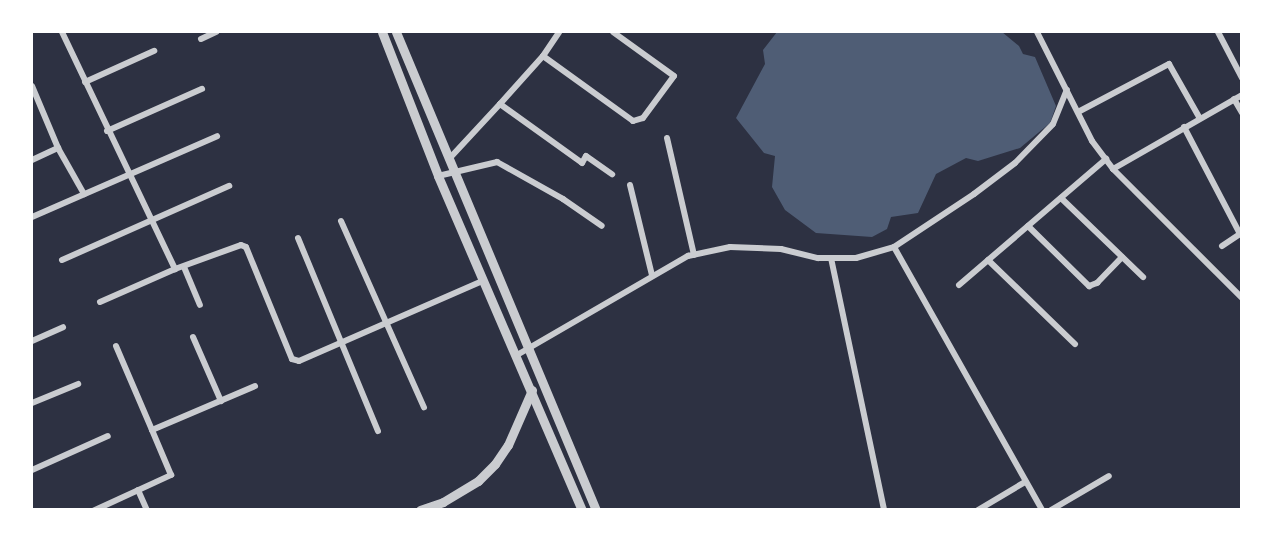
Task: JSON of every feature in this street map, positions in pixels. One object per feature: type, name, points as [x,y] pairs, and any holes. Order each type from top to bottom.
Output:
[{"type":"street","points":[[62,32],[107,131],[175,268]]},
{"type":"street","points":[[201,39],[216,32]]},
{"type":"street","points":[[382,32],[438,176],[582,510]]},
{"type":"street","points":[[396,32],[453,174],[596,510]]},
{"type":"street","points":[[448,160],[543,56],[559,32]]},
{"type":"street","points":[[543,56],[633,121],[644,118],[674,76],[614,32]]},
{"type":"street","points":[[1037,32],[1078,112],[1113,169],[1242,298]]},
{"type":"street","points":[[1218,32],[1242,78]]},
{"type":"street","points":[[85,82],[154,51]]},
{"type":"street","points":[[1078,112],[1168,64],[1199,117]]},
{"type":"street","points":[[32,86],[35,103],[84,194]]},
{"type":"street","points":[[107,131],[202,90]]},
{"type":"street","points":[[517,356],[652,275],[694,255],[730,247],[780,249],[818,258],[856,258],[894,247],[974,194],[1015,163],[1053,124],[1067,90]]},
{"type":"street","points":[[1113,169],[1199,117],[1242,95]]},
{"type":"street","points":[[1234,99],[1242,113]]},
{"type":"street","points":[[500,104],[582,163],[586,156],[612,174]]},
{"type":"street","points":[[1184,128],[1241,233],[1222,246]]},
{"type":"street","points":[[32,217],[217,136]]},
{"type":"street","points":[[667,138],[694,255]]},
{"type":"street","points":[[32,160],[58,148]]},
{"type":"street","points":[[959,285],[1106,159]]},
{"type":"street","points":[[438,176],[496,162],[563,199],[602,226]]},
{"type":"street","points":[[630,185],[652,275]]},
{"type":"street","points":[[62,260],[229,186]]},
{"type":"street","points":[[1061,198],[1143,277]]},
{"type":"street","points":[[341,221],[424,407]]},
{"type":"street","points":[[1028,226],[1089,286],[1096,284],[1122,257]]},
{"type":"street","points":[[298,238],[378,431]]},
{"type":"street","points":[[100,302],[175,268],[244,246],[292,359],[299,362],[484,280]]},
{"type":"street","points":[[894,247],[1042,510]]},
{"type":"street","points":[[831,258],[884,510]]},
{"type":"street","points":[[988,260],[1075,344]]},
{"type":"street","points":[[184,267],[200,305]]},
{"type":"street","points":[[32,341],[63,327]]},
{"type":"street","points":[[193,337],[221,400]]},
{"type":"street","points":[[95,510],[171,475],[116,346]]},
{"type":"street","points":[[32,403],[78,384]]},
{"type":"street","points":[[152,430],[255,386]]},
{"type":"street","points":[[420,510],[443,502],[478,481],[495,464],[508,445],[532,390]]},
{"type":"street","points":[[32,470],[108,436]]},
{"type":"street","points":[[1051,510],[1109,476]]},
{"type":"street","points":[[978,510],[1025,482]]},
{"type":"street","points":[[138,490],[147,510]]},
{"type":"water","points":[[777,32],[1002,32],[1019,46],[1023,54],[1035,57],[1056,106],[1050,123],[1020,148],[978,161],[966,158],[936,174],[918,213],[891,217],[887,229],[872,237],[816,233],[785,210],[772,187],[775,156],[764,153],[736,118],[765,64],[763,50]]}]
